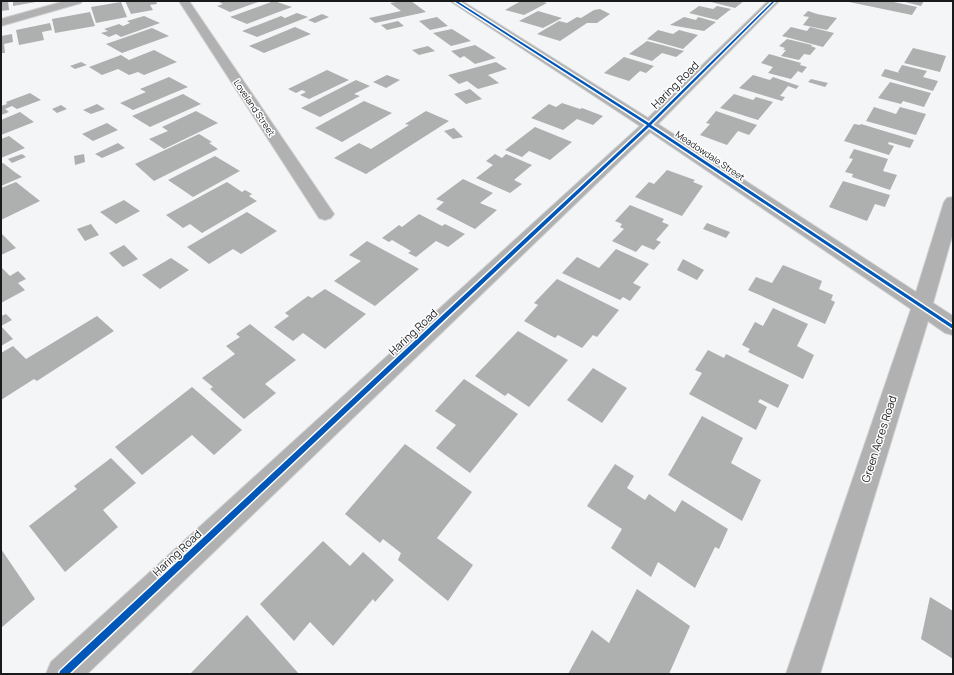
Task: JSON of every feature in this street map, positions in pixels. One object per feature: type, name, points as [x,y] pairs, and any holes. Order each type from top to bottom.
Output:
[{"type":"street","points":[[1,23],[77,1]]},
{"type":"street","name":"Loveland Street","points":[[184,1],[325,214]]},
{"type":"street","name":"Meadowdale Street","points":[[455,1],[649,125],[953,327]]},
{"type":"street","name":"Haring Road","points":[[63,674],[649,125],[761,12],[774,1]]},
{"type":"street","name":"Green Acres Road","points":[[803,674],[922,307],[953,202]]},
{"type":"building","points":[[1,1],[8,1],[9,10],[1,11]]},
{"type":"building","points":[[13,1],[36,1],[36,2],[13,6]]},
{"type":"building","points":[[125,1],[156,1],[157,4],[150,5],[153,10],[131,14]]},
{"type":"building","points":[[217,1],[261,1],[230,12],[217,6],[223,4]]},
{"type":"building","points":[[274,1],[292,7],[247,24],[230,17]]},
{"type":"building","points":[[411,1],[426,12],[375,23],[369,18],[401,11],[390,3]]},
{"type":"building","points":[[521,1],[540,1],[547,3],[524,15],[505,10]]},
{"type":"building","points":[[707,1],[744,1],[735,8]]},
{"type":"building","points":[[889,1],[917,7],[912,15],[849,2]]},
{"type":"building","points":[[901,1],[924,1],[921,6]]},
{"type":"building","points":[[121,2],[127,17],[96,23],[91,7]]},
{"type":"building","points":[[699,6],[713,9],[717,6],[731,9],[717,20],[689,13]]},
{"type":"building","points":[[600,9],[610,14],[597,23],[587,23],[560,41],[537,34],[559,21],[567,23],[577,17],[581,18],[594,10]]},
{"type":"building","points":[[538,11],[562,18],[543,28],[519,21]]},
{"type":"building","points":[[808,11],[837,18],[827,30],[803,25],[809,17],[803,16]]},
{"type":"building","points":[[90,12],[95,26],[55,33],[52,19]]},
{"type":"building","points":[[297,13],[308,17],[257,37],[242,31],[281,16],[285,18]]},
{"type":"building","points":[[322,14],[329,17],[315,23],[308,20]]},
{"type":"building","points":[[144,16],[160,23],[121,37],[116,34],[109,37],[101,33],[108,31],[104,29],[119,24],[123,26],[130,23],[127,21]]},
{"type":"building","points":[[437,17],[448,26],[430,30],[419,21]]},
{"type":"building","points":[[684,17],[696,20],[698,17],[716,22],[704,31],[670,25]]},
{"type":"building","points":[[398,21],[404,26],[387,30],[381,25]]},
{"type":"building","points":[[50,23],[52,30],[42,32],[44,40],[19,45],[16,30]]},
{"type":"building","points":[[295,27],[311,34],[264,53],[249,46]]},
{"type":"building","points":[[791,27],[807,31],[810,27],[834,33],[823,47],[782,36]]},
{"type":"building","points":[[152,28],[169,36],[122,53],[106,44]]},
{"type":"building","points":[[452,29],[471,41],[451,46],[433,33]]},
{"type":"building","points":[[658,30],[673,34],[679,30],[698,35],[683,49],[647,39]]},
{"type":"building","points":[[12,34],[13,42],[4,44],[5,53],[1,53],[1,36]]},
{"type":"building","points":[[787,39],[812,45],[811,46],[816,48],[810,55],[804,54],[799,60],[781,56],[786,50],[783,50],[785,48],[779,46]]},
{"type":"building","points":[[647,41],[684,51],[676,57],[662,53],[652,61],[629,54]]},
{"type":"building","points":[[475,45],[496,58],[475,64],[464,56],[460,58],[451,51]]},
{"type":"building","points":[[428,46],[435,51],[419,55],[412,50]]},
{"type":"building","points":[[913,48],[946,56],[940,72],[904,63]]},
{"type":"building","points":[[154,50],[177,62],[144,75],[138,72],[129,75],[118,69],[102,75],[89,67],[121,55],[129,60]]},
{"type":"building","points":[[769,54],[801,63],[800,65],[807,67],[802,73],[798,71],[791,79],[768,73],[773,67],[761,63]]},
{"type":"building","points":[[624,57],[654,66],[646,73],[640,71],[629,81],[604,73]]},
{"type":"building","points":[[81,62],[87,65],[75,69],[70,66]]},
{"type":"building","points":[[496,62],[507,69],[488,75],[499,83],[478,89],[467,81],[459,84],[448,75]]},
{"type":"building","points":[[902,65],[927,71],[923,77],[938,81],[933,91],[881,76],[885,69],[900,73],[898,72]]},
{"type":"building","points":[[327,70],[349,80],[309,99],[300,95],[306,92],[302,90],[296,93],[288,89]]},
{"type":"building","points":[[387,75],[400,80],[386,88],[373,82]]},
{"type":"building","points":[[753,75],[770,80],[773,77],[799,86],[796,89],[788,86],[780,96],[785,97],[782,101],[739,88]]},
{"type":"building","points":[[169,77],[188,87],[133,110],[120,103],[146,92],[140,89]]},
{"type":"building","points":[[811,79],[828,83],[825,87],[808,82]]},
{"type":"building","points":[[356,80],[370,86],[354,94],[360,96],[320,117],[301,108]]},
{"type":"building","points":[[890,82],[931,93],[924,107],[903,101],[901,104],[878,98]]},
{"type":"building","points":[[470,89],[482,99],[466,104],[454,94]]},
{"type":"building","points":[[30,93],[41,100],[17,109],[12,106],[5,109],[9,112],[1,115],[1,106],[7,104],[6,102]]},
{"type":"building","points":[[183,94],[201,104],[150,127],[132,116]]},
{"type":"building","points":[[734,94],[753,100],[756,97],[773,102],[758,120],[720,108]]},
{"type":"building","points":[[364,101],[392,113],[342,142],[315,128]]},
{"type":"building","points":[[562,103],[580,109],[582,108],[603,116],[593,125],[577,119],[563,130],[531,118],[549,104],[556,107]]},
{"type":"building","points":[[97,104],[105,109],[91,114],[83,110]]},
{"type":"building","points":[[61,105],[67,109],[57,113],[52,109]]},
{"type":"building","points":[[874,107],[896,114],[900,107],[926,114],[916,135],[866,121]]},
{"type":"building","points":[[196,111],[218,123],[164,149],[149,139],[168,131],[162,127]]},
{"type":"building","points":[[426,111],[449,121],[366,174],[334,158],[359,143],[371,149],[409,125],[405,124]]},
{"type":"building","points":[[716,111],[757,125],[749,135],[738,131],[727,145],[700,135],[710,124],[706,123]]},
{"type":"building","points":[[20,112],[34,122],[1,135],[1,120]]},
{"type":"building","points":[[107,123],[118,130],[93,141],[82,134]]},
{"type":"building","points":[[854,124],[861,124],[914,140],[910,148],[889,142],[888,144],[894,146],[889,155],[844,141]]},
{"type":"building","points":[[535,127],[572,142],[550,160],[529,151],[522,157],[505,150]]},
{"type":"building","points":[[454,128],[463,137],[453,139],[444,131]]},
{"type":"building","points":[[199,134],[212,142],[209,143],[218,149],[154,181],[135,164]]},
{"type":"building","points":[[9,136],[25,148],[1,158],[1,139]]},
{"type":"building","points":[[118,143],[125,148],[102,158],[95,154]]},
{"type":"building","points":[[854,149],[888,159],[883,171],[897,175],[890,190],[852,177],[853,174],[845,172],[853,159],[849,158]]},
{"type":"building","points":[[22,154],[26,157],[12,163],[8,159]]},
{"type":"building","points":[[84,154],[85,162],[75,165],[74,156]]},
{"type":"building","points":[[495,154],[502,158],[506,154],[532,165],[514,180],[522,184],[510,193],[476,178],[493,165],[486,161]]},
{"type":"building","points":[[215,156],[240,171],[193,197],[168,180]]},
{"type":"building","points":[[3,163],[22,177],[1,186],[1,164]]},
{"type":"building","points":[[667,170],[695,180],[693,182],[703,186],[682,216],[635,197],[649,182],[654,184]]},
{"type":"building","points":[[463,179],[493,193],[480,203],[497,210],[475,229],[436,209],[444,202],[436,199]]},
{"type":"building","points":[[843,181],[890,195],[885,207],[875,204],[867,221],[829,207]]},
{"type":"building","points":[[16,182],[40,201],[1,220],[1,188]]},
{"type":"building","points":[[227,182],[242,192],[245,190],[252,194],[249,196],[257,201],[202,233],[190,224],[183,228],[166,215]]},
{"type":"building","points":[[124,200],[140,211],[116,224],[100,212]]},
{"type":"building","points":[[630,205],[664,219],[662,222],[669,225],[656,240],[661,242],[654,250],[642,245],[636,252],[612,241],[624,229],[620,227],[622,224],[615,221]]},
{"type":"building","points":[[247,212],[277,231],[241,254],[233,249],[209,264],[187,247]]},
{"type":"building","points":[[419,214],[442,226],[445,224],[465,234],[448,247],[436,241],[416,257],[408,253],[411,251],[392,240],[389,242],[382,238],[399,225],[402,227]]},
{"type":"building","points":[[707,223],[730,232],[726,238],[703,229]]},
{"type":"building","points":[[91,224],[99,235],[85,241],[77,229]]},
{"type":"building","points":[[1,233],[16,248],[1,255]]},
{"type":"building","points":[[367,241],[419,269],[375,306],[334,281],[361,261],[349,255]]},
{"type":"building","points":[[124,245],[138,259],[123,267],[109,253]]},
{"type":"building","points":[[616,249],[649,264],[633,283],[641,287],[630,301],[623,297],[620,300],[562,273],[577,257],[599,268]]},
{"type":"building","points":[[171,258],[189,270],[160,289],[142,275]]},
{"type":"building","points":[[683,259],[704,270],[697,280],[677,270]]},
{"type":"building","points":[[783,265],[822,281],[819,289],[833,295],[831,300],[835,302],[825,324],[748,290],[756,277],[772,283]]},
{"type":"building","points":[[1,267],[10,276],[18,271],[26,279],[18,283],[25,290],[1,303]]},
{"type":"building","points":[[557,279],[619,310],[597,337],[593,335],[582,348],[558,335],[555,338],[524,321],[538,305],[534,303]]},
{"type":"building","points":[[325,289],[366,314],[325,349],[303,333],[293,341],[274,327],[289,316],[285,313],[308,296],[312,298]]},
{"type":"building","points":[[773,308],[808,324],[797,346],[814,355],[803,379],[748,352],[750,349],[742,345],[755,322],[763,326]]},
{"type":"building","points":[[6,314],[12,320],[1,326],[1,316]]},
{"type":"building","points":[[97,316],[114,331],[37,381],[34,379],[1,400],[1,353],[13,346],[26,359]]},
{"type":"building","points":[[250,324],[296,360],[265,384],[276,393],[244,419],[210,389],[213,387],[202,378],[235,354],[226,346],[240,337],[236,334]]},
{"type":"building","points":[[1,326],[13,339],[1,346]]},
{"type":"building","points":[[518,331],[568,360],[529,407],[508,393],[505,396],[475,376]]},
{"type":"building","points":[[708,350],[724,358],[726,354],[789,385],[778,408],[760,399],[758,402],[767,407],[756,430],[689,394],[702,373],[695,370]]},
{"type":"building","points":[[593,368],[627,388],[602,423],[567,400]]},
{"type":"building","points":[[464,379],[518,414],[470,473],[436,448],[456,425],[435,411]]},
{"type":"building","points":[[192,387],[242,430],[214,455],[192,435],[142,475],[115,447]]},
{"type":"building","points":[[702,416],[743,438],[731,463],[761,480],[742,521],[668,475]]},
{"type":"building","points":[[405,444],[472,492],[437,538],[473,565],[448,601],[398,560],[401,553],[383,539],[380,543],[345,514]]},
{"type":"building","points":[[111,458],[136,483],[103,510],[118,527],[65,572],[29,526],[77,489],[74,486]]},
{"type":"building","points":[[615,464],[634,476],[627,488],[645,500],[649,494],[675,512],[682,500],[728,529],[719,549],[715,547],[695,588],[658,562],[651,577],[611,548],[622,529],[587,506]]},
{"type":"building","points":[[323,541],[350,566],[363,552],[394,580],[375,602],[373,599],[333,646],[310,622],[294,641],[260,604]]},
{"type":"building","points":[[1,549],[35,599],[1,628]]},
{"type":"building","points":[[637,589],[690,626],[669,674],[568,674],[592,630],[609,643]]},
{"type":"building","points":[[930,597],[953,611],[953,659],[921,639]]},
{"type":"building","points":[[247,615],[299,674],[192,674],[191,673]]},
{"type":"cycle path","points":[[455,1],[649,125],[953,327]]},
{"type":"cycle path","points":[[63,674],[649,125],[774,1]]}]
